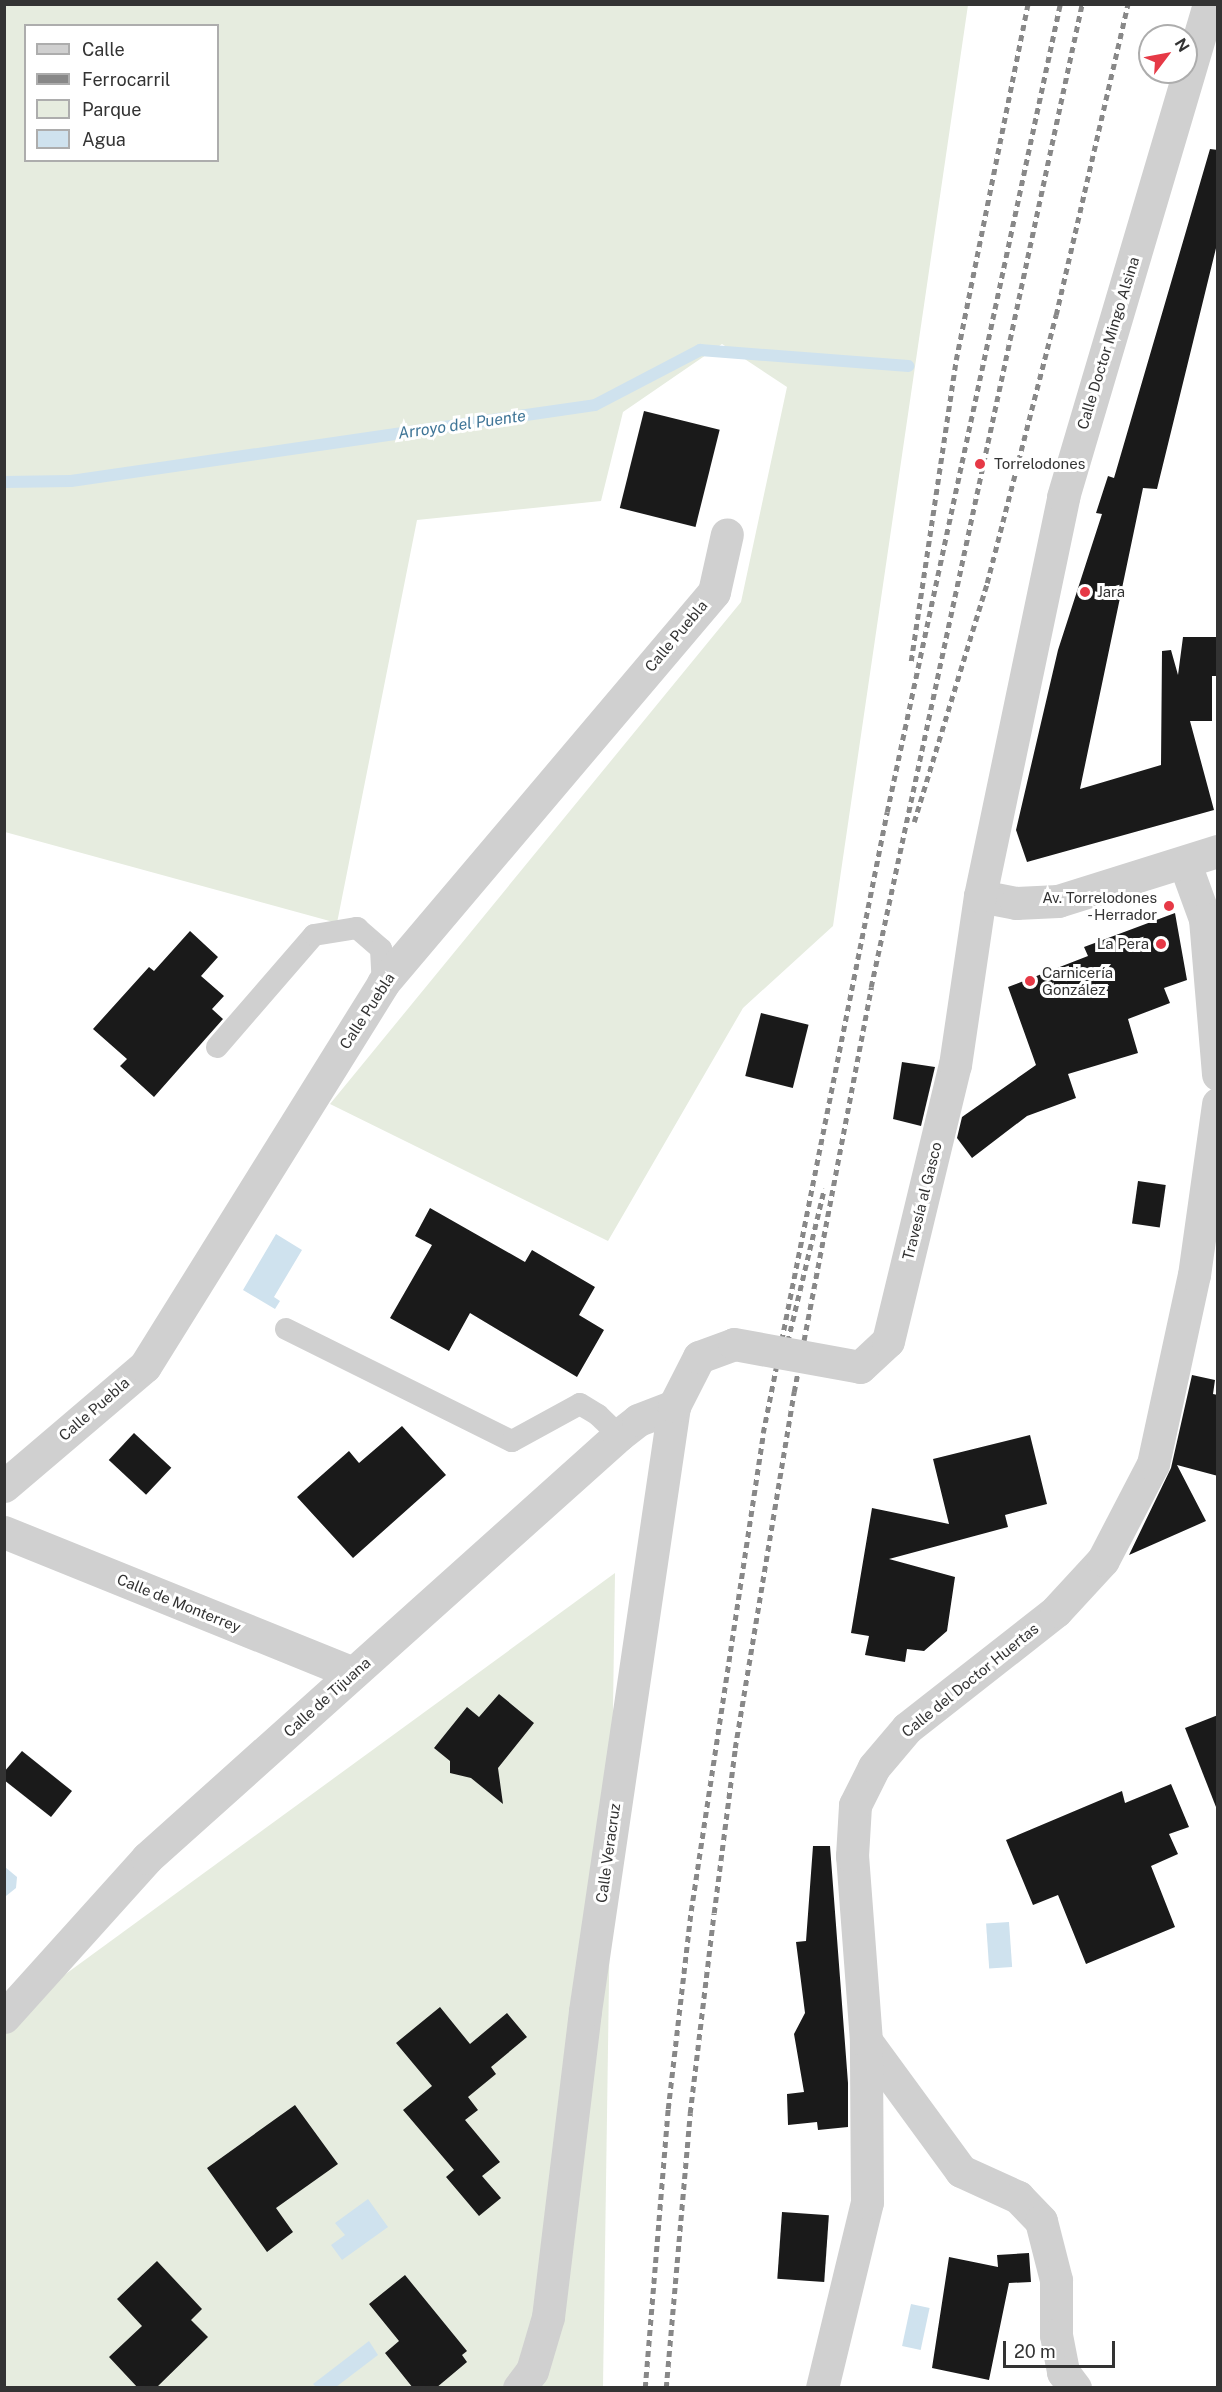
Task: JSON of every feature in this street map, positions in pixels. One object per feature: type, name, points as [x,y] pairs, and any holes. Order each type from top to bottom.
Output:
[{"type":"street","name":"Calle Doctor Mingo Alsina","points":[[980,896],[1063,496],[1209,4]]},
{"type":"street","name":"Calle Puebla","points":[[4,1486],[145,1365],[383,983],[714,592],[727,534]]},
{"type":"street","points":[[980,896],[1016,903],[1058,901],[1185,864],[1218,851]]},
{"type":"street","points":[[1185,864],[1204,919],[1218,1074]]},
{"type":"street","name":"Travesía al Gasco","points":[[734,1344],[860,1367],[888,1341],[955,1065],[980,896]]},
{"type":"street","name":"Calle del Doctor Huertas","points":[[822,2388],[867,2202],[866,2041],[852,1856],[855,1805],[874,1767],[907,1728],[1056,1611],[1103,1560],[1147,1475],[1194,1275],[1218,1104]]},
{"type":"street","name":"Calle Veracruz","points":[[519,2388],[532,2371],[548,2317],[585,2011],[674,1406],[699,1357],[734,1344]]},
{"type":"street","name":"Calle de Tijuana","points":[[4,2017],[147,1858],[619,1435],[638,1420],[674,1406]]},
{"type":"street","name":"Calle de Monterrey","points":[[4,1532],[353,1673]]},
{"type":"street","points":[[866,2041],[961,2171],[1018,2197],[1041,2221],[1056,2280],[1056,2335],[1062,2382]]},
{"type":"lane","points":[[218,1047],[314,935],[357,928],[381,949],[383,983]]},
{"type":"lane","points":[[286,1329],[512,1441],[580,1404],[619,1435]]},
{"type":"green space","points":[[4,5],[968,5],[833,926],[743,1008],[608,1241],[330,1104],[741,602],[787,387],[722,344],[623,412],[601,501],[417,520],[337,923],[5,832]]},
{"type":"green space","points":[[615,1573],[603,2387],[5,2387],[4,2019]]},
{"type":"water","points":[[276,1234],[302,1250],[274,1297],[280,1301],[275,1309],[243,1290]]},
{"type":"water","points":[[5,1867],[17,1877],[16,1888],[6,1896]]},
{"type":"water","points":[[1009,1922],[1012,1967],[989,1968],[986,1924]]},
{"type":"water","points":[[368,2199],[388,2227],[342,2260],[331,2245],[345,2235],[335,2223]]},
{"type":"water","points":[[911,2304],[930,2308],[921,2350],[902,2346]]},
{"type":"water","points":[[369,2341],[378,2355],[336,2387],[316,2387],[313,2384]]},
{"type":"building","points":[[1210,149],[1218,150],[1218,240],[1157,489],[1143,488],[1080,789],[1161,765],[1162,651],[1171,650],[1178,675],[1183,637],[1218,637],[1218,676],[1212,676],[1212,721],[1190,721],[1214,810],[1027,862],[1016,830],[1058,650],[1102,514],[1096,513],[1108,476],[1114,478]]},
{"type":"building","points":[[644,411],[720,430],[695,527],[620,508]]},
{"type":"building","points":[[1175,913],[1187,980],[1164,988],[1170,1003],[1128,1019],[1138,1053],[1068,1074],[1076,1098],[1027,1116],[972,1158],[957,1138],[962,1117],[1036,1065],[1008,987],[1088,956],[1084,947]]},
{"type":"building","points":[[190,931],[218,957],[201,976],[224,996],[212,1009],[223,1019],[154,1097],[120,1066],[127,1059],[93,1029],[149,967],[154,971]]},
{"type":"building","points":[[761,1013],[809,1025],[793,1088],[745,1076]]},
{"type":"building","points":[[902,1062],[935,1067],[921,1126],[893,1119]]},
{"type":"building","points":[[1138,1181],[1166,1185],[1160,1227],[1132,1224]]},
{"type":"building","points":[[430,1208],[525,1262],[532,1250],[595,1287],[579,1315],[604,1330],[577,1377],[470,1313],[449,1351],[390,1318],[432,1245],[415,1236]]},
{"type":"building","points":[[1192,1375],[1215,1380],[1213,1394],[1218,1395],[1218,1476],[1177,1465],[1206,1521],[1129,1555],[1171,1468]]},
{"type":"building","points":[[402,1426],[446,1475],[353,1558],[297,1497],[349,1451],[359,1463]]},
{"type":"building","points":[[134,1433],[171,1468],[146,1495],[109,1460]]},
{"type":"building","points":[[1030,1435],[1047,1504],[1005,1515],[1008,1527],[889,1559],[955,1577],[947,1631],[924,1651],[907,1649],[905,1662],[865,1655],[869,1636],[851,1633],[872,1508],[949,1524],[933,1459]]},
{"type":"building","points":[[499,1694],[534,1723],[498,1768],[503,1804],[471,1778],[450,1773],[450,1761],[434,1748],[467,1707],[479,1717]]},
{"type":"building","points":[[1218,1715],[1218,1806],[1216,1807],[1185,1728]]},
{"type":"building","points":[[22,1751],[72,1791],[51,1817],[4,1780],[4,1772]]},
{"type":"building","points":[[1171,1784],[1189,1827],[1169,1834],[1178,1854],[1151,1866],[1175,1927],[1086,1964],[1058,1895],[1033,1905],[1006,1840],[1122,1791],[1125,1803]]},
{"type":"building","points":[[813,1846],[830,1846],[848,2083],[848,2127],[818,2130],[817,2122],[788,2125],[787,2094],[804,2092],[794,2034],[805,2013],[796,1942],[806,1941]]},
{"type":"building","points":[[440,2007],[470,2044],[507,2013],[527,2037],[491,2067],[496,2074],[468,2097],[478,2110],[465,2120],[500,2162],[482,2176],[501,2198],[479,2216],[446,2177],[454,2170],[403,2110],[432,2086],[396,2043]]},
{"type":"building","points":[[295,2105],[338,2164],[276,2208],[293,2232],[267,2252],[207,2168]]},
{"type":"building","points":[[782,2212],[829,2215],[824,2282],[777,2279]]},
{"type":"building","points":[[1029,2253],[1031,2282],[1009,2283],[989,2380],[932,2368],[949,2257],[998,2267],[997,2255]]},
{"type":"building","points":[[157,2261],[202,2309],[191,2320],[208,2337],[156,2388],[138,2388],[109,2357],[142,2326],[117,2299]]},
{"type":"building","points":[[405,2275],[467,2351],[462,2355],[467,2362],[436,2388],[413,2388],[385,2353],[399,2341],[369,2304]]},
{"type":"waterway","name":"Arroyo del Puente","points":[[4,482],[71,481],[595,405],[700,350],[908,366]]},
{"type":"railway","points":[[911,661],[956,360],[1028,4]]},
{"type":"railway","points":[[645,2388],[668,2109],[691,1911],[763,1433],[887,812],[1060,4]]},
{"type":"railway","points":[[666,2388],[690,2113],[735,1748],[794,1392],[871,987],[1082,4]]},
{"type":"railway","points":[[914,822],[987,583],[1056,315],[1128,4]]},
{"type":"railway","points":[[785,1352],[824,1189]]},
{"type":"place","name":"Torrelodones","points":[[980,464]]},
{"type":"place","name":"Jara","points":[[1085,592]]},
{"type":"place","name":"Av. Torrelodones - Herrador","points":[[1169,906]]},
{"type":"place","name":"La Pera","points":[[1161,944]]},
{"type":"place","name":"Carnicería González","points":[[1030,981]]}]
